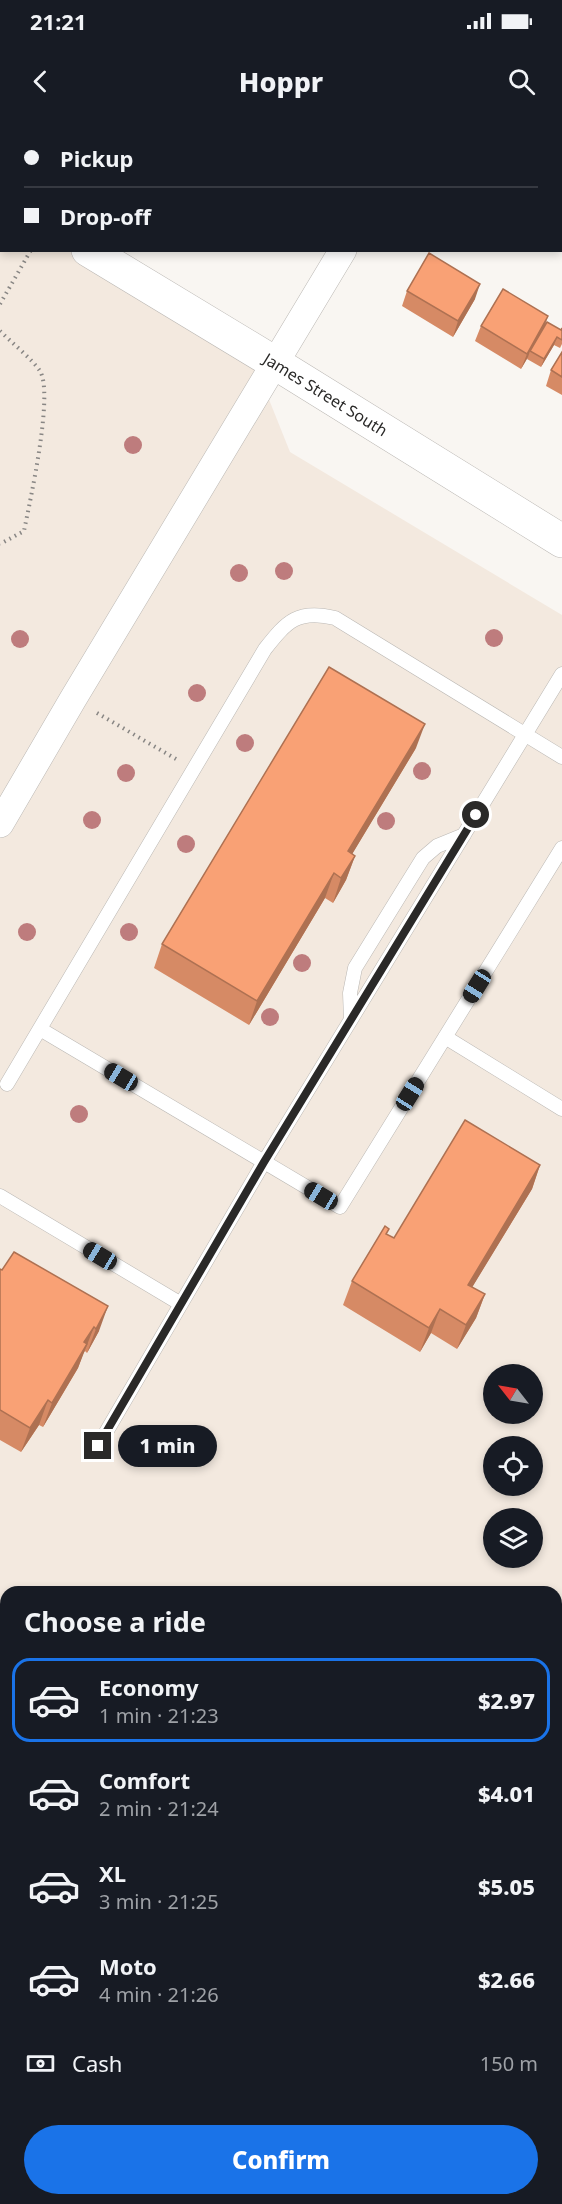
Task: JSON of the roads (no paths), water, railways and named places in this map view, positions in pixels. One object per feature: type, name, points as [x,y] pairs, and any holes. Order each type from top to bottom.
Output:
[{"type":"street","name":"James Street South","points":[[91,252],[562,541]]},
{"type":"street","points":[[0,824],[342,252]]},
{"type":"lane","points":[[7,1083],[265,649],[280,630],[291,621],[317,614],[335,618],[562,757]]},
{"type":"lane","points":[[98,1446],[264,1162],[562,674]]},
{"type":"lane","points":[[351,1019],[350,993],[355,968],[423,858],[437,846],[464,835]]},
{"type":"lane","points":[[40,1029],[340,1207],[562,848]]},
{"type":"lane","points":[[445,1037],[562,1109]]},
{"type":"lane","points":[[0,1196],[181,1304]]}]
